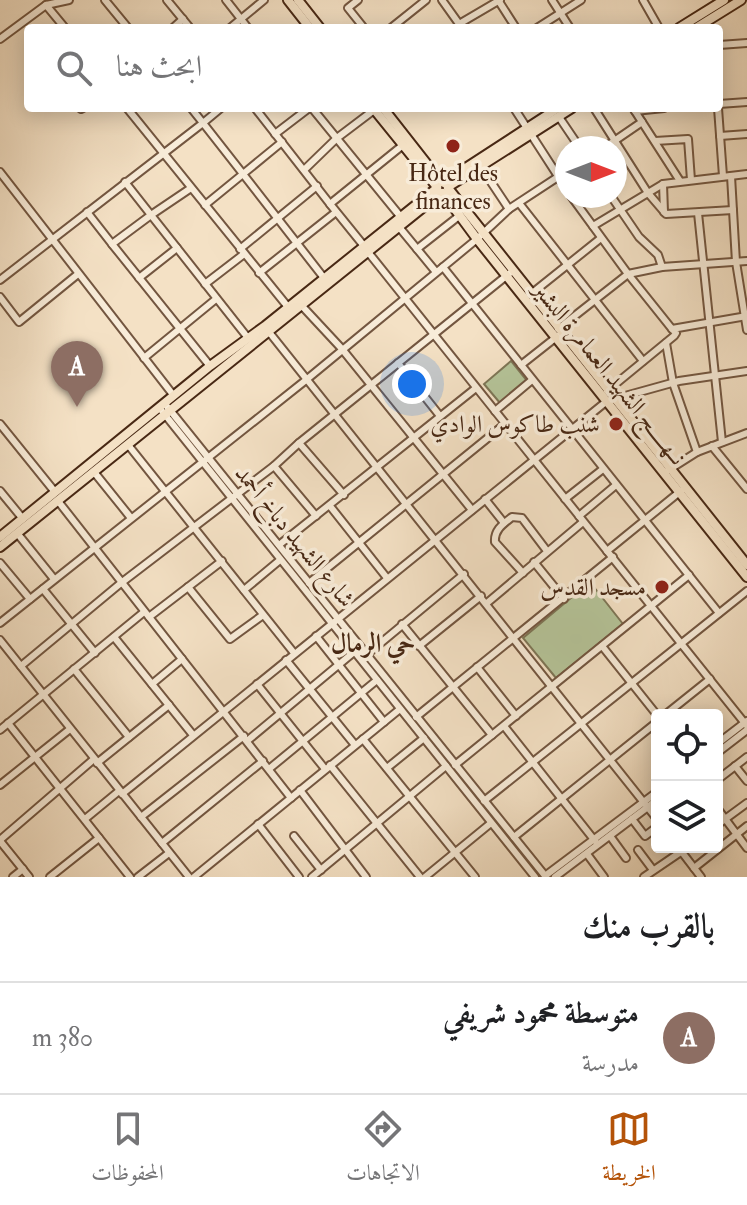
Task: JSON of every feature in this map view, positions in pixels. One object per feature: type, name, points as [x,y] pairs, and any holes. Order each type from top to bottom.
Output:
[{"type":"main road","points":[[288,0],[307,24]]},
{"type":"main road","points":[[685,24],[724,0]]},
{"type":"main road","points":[[708,24],[741,0]]},
{"type":"main road","points":[[300,1],[317,24]]},
{"type":"main road","points":[[379,112],[403,145],[442,187]]},
{"type":"main road","points":[[380,112],[480,236]]},
{"type":"main road","points":[[0,547],[56,496],[165,409],[302,306],[400,216],[559,112]]},
{"type":"main road","points":[[0,537],[129,446],[174,396],[210,366],[324,278],[399,227],[442,187],[481,167],[529,131]]},
{"type":"main road","name":"نــهـــــج الشهيد العمامرة البشير","points":[[442,187],[459,216],[480,236],[559,333],[667,472],[745,559]]},
{"type":"main road","points":[[509,273],[531,294],[559,333]]},
{"type":"main road","name":"نــهـــــج الشهيد العمامرة البشير","points":[[682,490],[747,577]]},
{"type":"street","points":[[0,39],[46,5],[69,0]]},
{"type":"street","points":[[105,0],[125,24]]},
{"type":"street","points":[[167,0],[187,24]]},
{"type":"street","points":[[226,0],[245,24]]},
{"type":"street","points":[[235,24],[264,0]]},
{"type":"street","points":[[358,0],[348,8],[361,24]]},
{"type":"street","points":[[396,24],[426,0]]},
{"type":"street","points":[[442,0],[459,24]]},
{"type":"street","points":[[463,24],[499,0],[514,24]]},
{"type":"street","points":[[552,0],[567,24]]},
{"type":"street","points":[[544,24],[581,0]]},
{"type":"street","points":[[643,0],[657,24]]},
{"type":"street","points":[[46,5],[62,24]]},
{"type":"street","points":[[177,24],[183,19]]},
{"type":"street","points":[[723,45],[747,43]]},
{"type":"street","points":[[723,105],[747,102]]},
{"type":"street","points":[[130,112],[288,307]]},
{"type":"street","points":[[194,112],[324,278]]},
{"type":"street","points":[[0,280],[216,112]]},
{"type":"street","points":[[258,112],[746,725]]},
{"type":"street","points":[[275,134],[305,112]]},
{"type":"street","points":[[314,112],[400,216]]},
{"type":"street","points":[[304,170],[337,138],[373,112]]},
{"type":"street","points":[[517,112],[555,173]]},
{"type":"street","points":[[559,112],[573,136]]},
{"type":"street","points":[[597,112],[612,136]]},
{"type":"street","points":[[636,112],[680,181]]},
{"type":"street","points":[[718,112],[747,330]]},
{"type":"street","points":[[622,136],[642,122]]},
{"type":"street","points":[[720,136],[747,134]]},
{"type":"street","points":[[655,141],[688,139],[691,180]]},
{"type":"street","points":[[205,205],[282,142]]},
{"type":"street","points":[[330,204],[403,145]]},
{"type":"street","points":[[627,160],[648,193],[670,215],[733,210]]},
{"type":"street","points":[[481,167],[509,209]]},
{"type":"street","points":[[1,174],[174,396]]},
{"type":"street","points":[[593,226],[663,184],[747,174]]},
{"type":"street","points":[[0,623],[306,380],[509,209],[555,177]]},
{"type":"street","points":[[125,182],[248,338]]},
{"type":"street","points":[[663,184],[664,212]]},
{"type":"street","points":[[205,284],[317,186]]},
{"type":"street","points":[[112,244],[191,188]]},
{"type":"street","points":[[519,203],[643,361]]},
{"type":"street","points":[[85,819],[535,460],[609,397],[643,361],[676,335],[580,208]]},
{"type":"street","points":[[620,209],[639,237],[653,249],[662,267]]},
{"type":"street","points":[[87,212],[210,366]]},
{"type":"street","points":[[259,273],[336,212]]},
{"type":"street","points":[[698,213],[722,442]]},
{"type":"street","points":[[417,249],[459,216]]},
{"type":"street","points":[[399,227],[436,272]]},
{"type":"street","points":[[531,294],[601,238]]},
{"type":"street","points":[[139,278],[177,248]]},
{"type":"street","points":[[521,365],[628,274],[662,267],[747,261]]},
{"type":"street","points":[[443,267],[719,613]]},
{"type":"street","points":[[21,666],[121,583],[274,466],[509,273]]},
{"type":"street","points":[[0,297],[19,322],[78,274]]},
{"type":"street","points":[[144,358],[216,299]]},
{"type":"street","points":[[302,306],[342,349],[472,510]]},
{"type":"street","points":[[672,329],[745,316]]},
{"type":"street","points":[[269,332],[651,811]]},
{"type":"street","points":[[666,343],[673,383],[697,452]]},
{"type":"street","points":[[398,363],[440,416]]},
{"type":"street","points":[[609,397],[747,371]]},
{"type":"street","points":[[495,411],[532,380]]},
{"type":"street","points":[[279,545],[476,388]]},
{"type":"street","name":"شارع الشهيد دباخ أحمد","points":[[165,409],[234,495],[280,560],[416,717],[545,877]]},
{"type":"street","points":[[0,424],[291,798]]},
{"type":"street","points":[[309,583],[505,424]]},
{"type":"street","points":[[667,472],[697,452],[747,433]]},
{"type":"street","points":[[299,443],[344,495]]},
{"type":"street","points":[[129,446],[294,653]]},
{"type":"street","points":[[712,446],[747,489]]},
{"type":"street","points":[[274,466],[316,516]]},
{"type":"street","points":[[565,499],[603,469]]},
{"type":"street","points":[[94,472],[131,518]]},
{"type":"street","points":[[487,603],[616,485]]},
{"type":"street","points":[[607,551],[682,490]]},
{"type":"street","points":[[0,491],[23,519]]},
{"type":"street","name":"شارع الشهيد دباخ أحمد","points":[[234,495],[309,583],[354,652],[363,657],[377,680],[535,877]]},
{"type":"street","points":[[485,499],[504,523]]},
{"type":"street","points":[[330,506],[387,578]]},
{"type":"street","points":[[523,573],[495,542],[495,533],[504,523],[512,517],[522,518],[547,551]]},
{"type":"street","points":[[17,533],[54,579]]},
{"type":"street","points":[[416,717],[613,557]]},
{"type":"street","points":[[244,590],[280,560]]},
{"type":"street","points":[[0,730],[114,637],[222,561]]},
{"type":"street","points":[[534,562],[564,599]]},
{"type":"street","points":[[0,563],[30,599]]},
{"type":"street","points":[[363,657],[464,574]]},
{"type":"street","points":[[455,765],[689,575]]},
{"type":"street","points":[[188,587],[230,639],[263,615]]},
{"type":"street","points":[[43,589],[95,653]]},
{"type":"street","points":[[484,801],[747,591]]},
{"type":"street","points":[[419,646],[481,596]]},
{"type":"street","points":[[402,624],[492,735]]},
{"type":"street","points":[[316,636],[384,722]]},
{"type":"street","points":[[114,637],[193,735]]},
{"type":"street","points":[[0,640],[169,853],[192,877],[400,709]]},
{"type":"street","points":[[602,646],[652,709]]},
{"type":"street","points":[[141,817],[280,713],[354,652]]},
{"type":"street","points":[[152,684],[182,659]]},
{"type":"street","points":[[286,660],[355,745]]},
{"type":"street","points":[[477,667],[516,716]]},
{"type":"street","points":[[74,669],[129,737]]},
{"type":"street","points":[[672,709],[710,679]]},
{"type":"street","points":[[269,769],[377,680]]},
{"type":"street","points":[[257,684],[423,877],[491,823]]},
{"type":"street","points":[[29,877],[0,841],[59,787],[169,705]]},
{"type":"street","points":[[8,723],[130,877]]},
{"type":"street","points":[[723,740],[746,725]]},
{"type":"street","points":[[723,747],[746,725]]},
{"type":"street","points":[[504,726],[595,841]]},
{"type":"street","points":[[514,837],[651,727]]},
{"type":"street","points":[[0,785],[70,729]]},
{"type":"street","points":[[387,768],[424,738]]},
{"type":"street","points":[[363,739],[475,877]]},
{"type":"street","points":[[723,775],[747,757]]},
{"type":"street","points":[[162,843],[263,761]]},
{"type":"street","points":[[312,877],[446,766]]},
{"type":"street","points":[[735,766],[747,781]]},
{"type":"street","points":[[300,790],[366,877]]},
{"type":"street","points":[[555,877],[632,819],[651,799]]},
{"type":"street","points":[[545,877],[651,803]]},
{"type":"street","points":[[725,819],[747,803]]},
{"type":"street","points":[[723,816],[747,848]]},
{"type":"street","points":[[632,819],[645,836],[651,832]]},
{"type":"street","points":[[258,824],[299,877]]},
{"type":"street","points":[[694,868],[747,826]]},
{"type":"street","points":[[294,836],[321,870]]},
{"type":"street","points":[[610,836],[626,858]]},
{"type":"street","points":[[50,877],[99,838]]},
{"type":"street","points":[[638,850],[653,870]]},
{"type":"street","points":[[138,877],[169,853]]},
{"type":"street","points":[[644,877],[676,853]]},
{"type":"street","points":[[685,853],[700,877]]},
{"type":"street","points":[[587,854],[604,877]]},
{"type":"street","points":[[13,877],[23,869]]},
{"type":"green space","points":[[511,361],[527,381],[500,403],[484,384]]},
{"type":"green space","points":[[590,582],[623,624],[556,678],[523,638]]},
{"type":"place","name":"Hôtel des finances","points":[[453,146]]},
{"type":"place","name":"متوسطة محمود شريفي","points":[[77,407]]},
{"type":"place","name":"شنب طاكوس الوادي","points":[[616,424]]},
{"type":"place","name":"مسجد القدس","points":[[662,587]]},
{"type":"district","name":"حي الرمال","points":[[373,643]]}]
